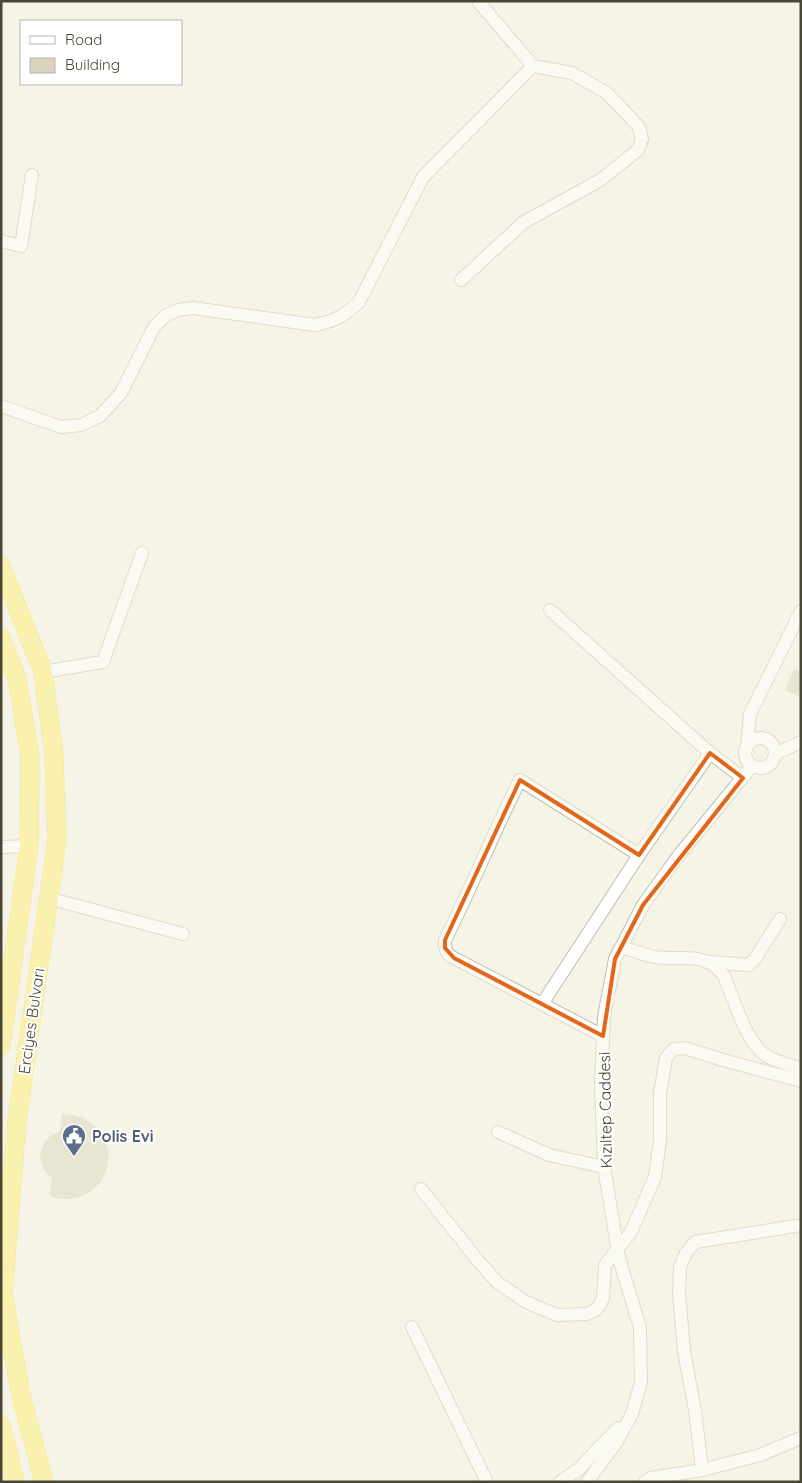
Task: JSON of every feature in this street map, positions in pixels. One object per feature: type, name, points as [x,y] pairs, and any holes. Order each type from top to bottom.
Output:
[{"type":"highway","name":"Erciyes Bulvarı","points":[[1,566],[44,672],[54,755],[57,839],[17,1120],[3,1294],[21,1396],[44,1482]]},
{"type":"highway","name":"Erciyes Bulvarı","points":[[1,638],[17,679],[30,756],[29,846],[1,1046]]},
{"type":"highway","points":[[1,1426],[10,1478]]},
{"type":"street","points":[[461,280],[524,222],[599,181],[633,154],[641,145],[642,139],[639,127],[607,93],[572,74],[533,66],[478,1]]},
{"type":"street","points":[[1,406],[60,427],[81,425],[100,416],[121,393],[154,327],[165,316],[178,310],[193,308],[315,325],[332,321],[347,314],[359,302],[423,177],[533,66]]},
{"type":"street","points":[[1,241],[21,246],[32,175]]},
{"type":"street","points":[[44,672],[103,662],[142,553]]},
{"type":"street","points":[[550,610],[710,753],[743,778]]},
{"type":"street","points":[[747,747],[754,740],[764,739],[772,745],[775,754],[771,764],[767,767],[757,768],[752,766],[746,758],[747,747],[750,714],[801,611]]},
{"type":"street","points":[[775,754],[801,742]]},
{"type":"street","points":[[542,1004],[639,855],[710,753]]},
{"type":"street","name":"Kızıltep Caddesi","points":[[587,1482],[616,1443],[632,1414],[641,1382],[640,1328],[618,1248],[604,1167],[601,1084],[604,1017],[615,959],[643,905],[673,862],[752,766]]},
{"type":"street","points":[[603,1036],[450,956],[447,952],[445,940],[520,780],[639,855]]},
{"type":"street","points":[[1,847],[29,846]]},
{"type":"street","points":[[48,898],[183,934]]},
{"type":"street","points":[[621,947],[656,957],[749,964],[755,959],[780,919]]},
{"type":"street","points":[[710,962],[724,976],[748,1033],[756,1046],[768,1056],[801,1069]]},
{"type":"street","points":[[421,1189],[498,1283],[526,1302],[557,1315],[587,1314],[599,1306],[603,1298],[605,1265],[631,1232],[655,1177],[660,1140],[660,1093],[666,1058],[669,1053],[674,1049],[685,1048],[801,1081]]},
{"type":"street","points":[[498,1132],[549,1155],[604,1167]]},
{"type":"street","points":[[702,1470],[695,1410],[684,1351],[679,1293],[680,1267],[686,1253],[695,1242],[796,1226]]},
{"type":"street","points":[[412,1327],[486,1482]]},
{"type":"street","points":[[560,1482],[579,1469],[632,1414]]},
{"type":"street","points":[[645,1482],[651,1478],[702,1470],[760,1456],[801,1438]]},
{"type":"highlighted area","points":[[710,753],[743,778],[643,905],[615,959],[603,1036],[454,958],[445,948],[445,940],[520,780],[639,855]]},
{"type":"building","points":[[794,669],[801,672],[801,697],[785,690]]},
{"type":"building","name":"Polis Evi","points":[[62,1114],[82,1117],[95,1126],[104,1138],[109,1153],[107,1168],[101,1182],[90,1192],[70,1199],[50,1196],[52,1179],[44,1170],[40,1159],[41,1150],[45,1142],[51,1135],[60,1131]]},
{"type":"place","name":"Polis Evi","points":[[74,1157]]}]
